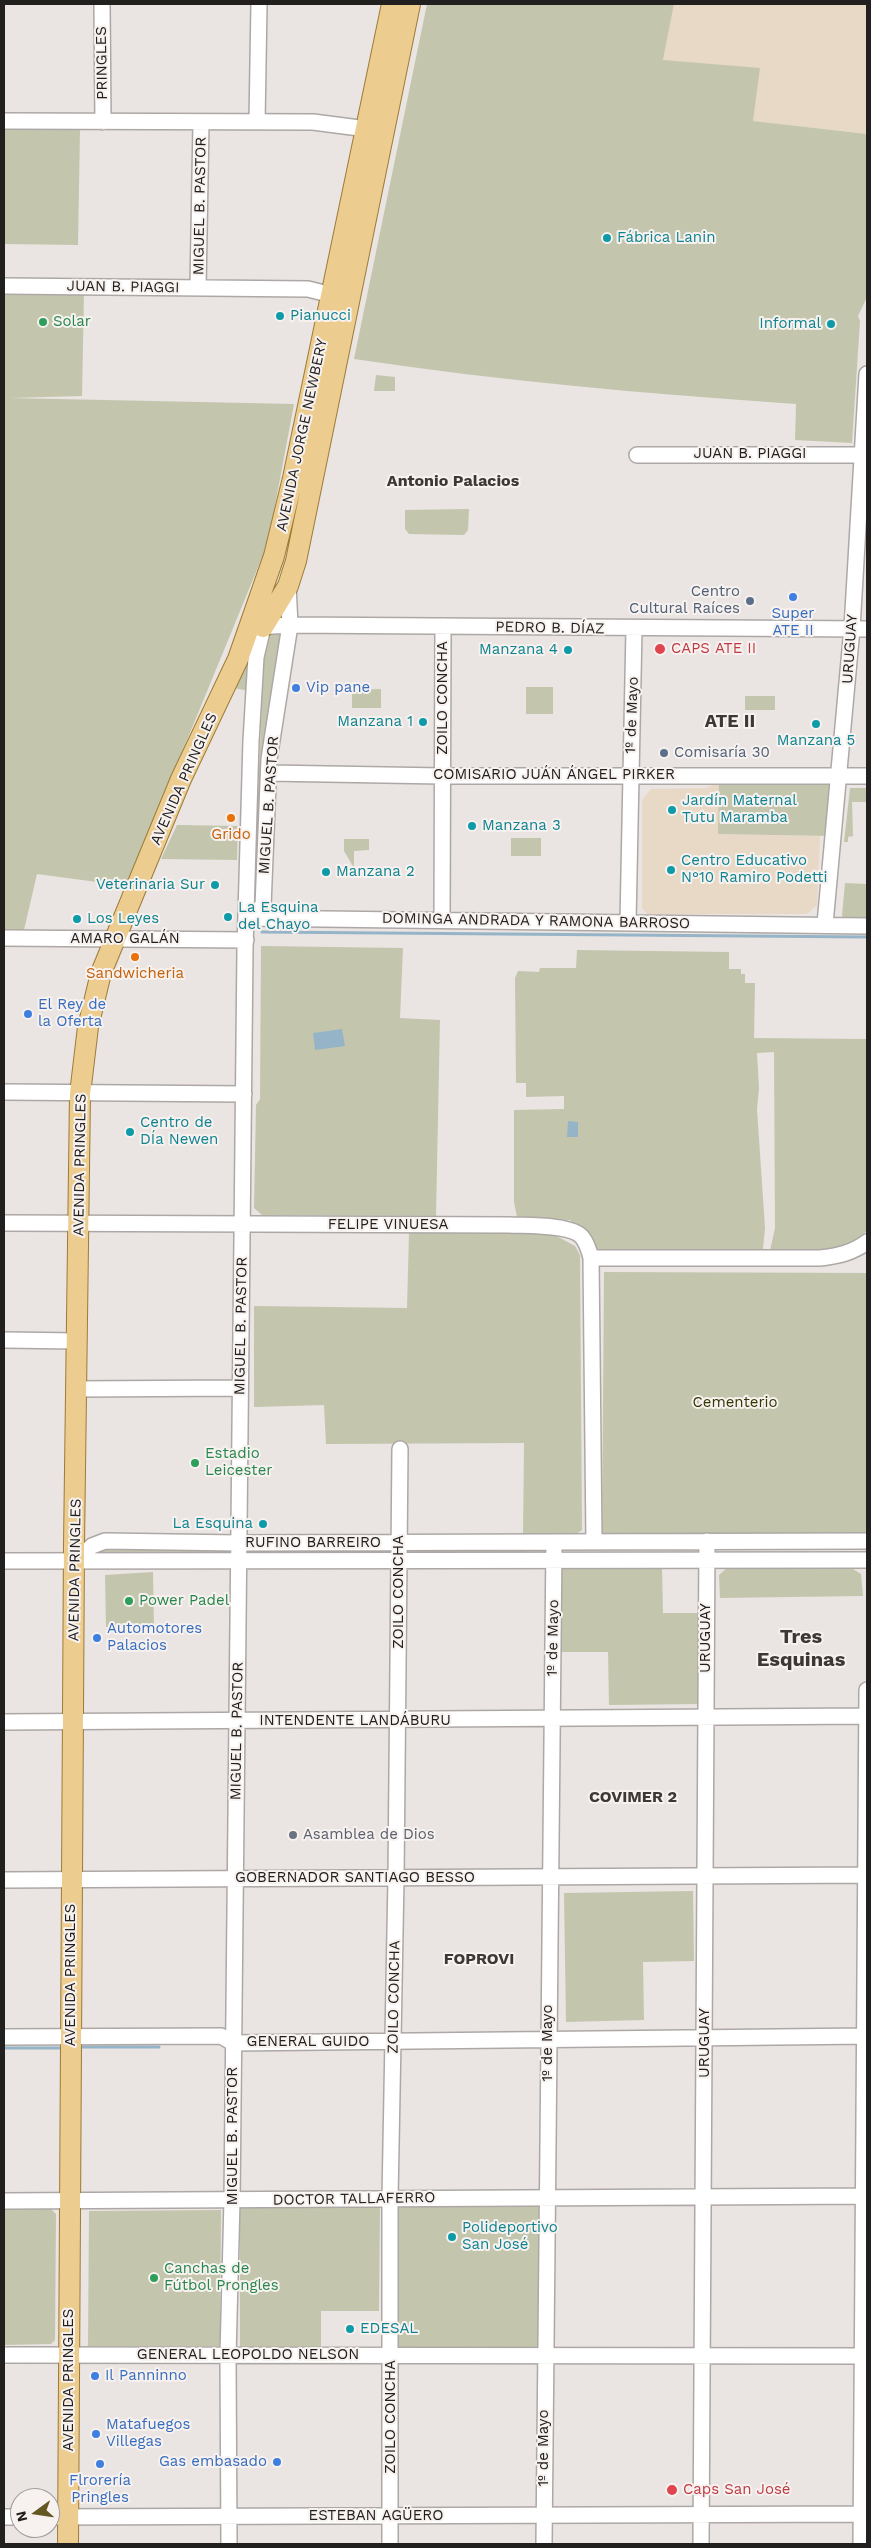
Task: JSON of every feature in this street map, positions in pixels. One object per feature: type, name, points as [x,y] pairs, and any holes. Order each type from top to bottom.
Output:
[{"type":"main road","name":"AVENIDA JORGE NEWBERY","points":[[256,627],[284,521],[392,4]]},
{"type":"main road","name":"AVENIDA JORGE NEWBERY","points":[[256,627],[288,586],[318,455],[410,4]]},
{"type":"main road","name":"AVENIDA PRINGLES","points":[[60,2501],[69,2355],[74,1561],[80,1094],[91,1010],[113,940],[181,779],[238,659],[256,627]]},
{"type":"main road","name":"AVENIDA PRINGLES","points":[[60,2520],[68,2544]]},
{"type":"street","name":"PRINGLES","points":[[102,4],[103,122]]},
{"type":"street","points":[[258,4],[258,122]]},
{"type":"street","points":[[4,121],[312,122],[367,129]]},
{"type":"street","name":"MIGUEL B. PASTOR","points":[[198,288],[201,123]]},
{"type":"street","name":"JUAN B. PIAGGI","points":[[4,286],[308,289],[332,295]]},
{"type":"street","name":"URUGUAY","points":[[825,924],[864,473],[863,455],[867,374]]},
{"type":"street","name":"JUAN B. PIAGGI","points":[[637,455],[863,455]]},
{"type":"street","name":"AVENIDA JORGE NEWBERY","points":[[288,586],[290,625]]},
{"type":"street","name":"MIGUEL B. PASTOR","points":[[246,918],[262,906],[269,773],[290,625]]},
{"type":"street","name":"PEDRO B. DÍAZ","points":[[256,627],[290,625],[634,629],[867,629]]},
{"type":"street","name":"ZOILO CONCHA","points":[[442,920],[443,626]]},
{"type":"street","name":"MIGUEL B. PASTOR","points":[[229,2544],[228,2356],[232,2200],[234,1879],[246,918],[256,627]]},
{"type":"street","name":"1º de Mayo","points":[[628,922],[634,629]]},
{"type":"street","name":"COMISARIO JUÁN ÁNGEL PIRKER","points":[[269,773],[442,776],[867,776]]},
{"type":"street","name":"DOMINGA ANDRADA Y RAMONA BARROSO","points":[[246,918],[867,926]]},
{"type":"street","name":"AMARO GALÁN","points":[[4,938],[246,940]]},
{"type":"street","points":[[4,1092],[244,1094]]},
{"type":"street","name":"FELIPE VINUESA","points":[[4,1223],[510,1225],[565,1229],[580,1235],[588,1245],[591,1258]]},
{"type":"street","points":[[594,1542],[591,1258],[756,1260],[841,1256],[857,1250],[867,1242]]},
{"type":"street","points":[[4,1340],[77,1341]]},
{"type":"street","points":[[77,1389],[240,1388]]},
{"type":"street","name":"ZOILO CONCHA","points":[[390,2544],[390,2199],[396,1878],[400,1449]]},
{"type":"street","name":"RUFINO BARREIRO","points":[[74,1561],[92,1546],[105,1541],[238,1543],[867,1541]]},
{"type":"street","name":"URUGUAY","points":[[701,2544],[707,1541]]},
{"type":"street","name":"1º de Mayo","points":[[544,2544],[544,2355],[554,1542]]},
{"type":"street","name":"RUFINO BARREIRO","points":[[4,1562],[867,1560]]},
{"type":"street","points":[[860,2544],[864,2514],[867,1690]]},
{"type":"street","name":"INTENDENTE LANDÁBURU","points":[[4,1722],[706,1719],[867,1716]]},
{"type":"street","name":"GOBERNADOR SANTIAGO BESSO","points":[[4,1880],[706,1878],[866,1875]]},
{"type":"street","name":"GENERAL GUIDO","points":[[4,2037],[221,2036],[233,2043],[866,2036]]},
{"type":"street","name":"DOCTOR TALLAFERRO","points":[[4,2201],[865,2196]]},
{"type":"street","name":"GENERAL LEOPOLDO NELSON","points":[[4,2355],[865,2356]]},
{"type":"street","name":"ESTEBAN AGÜERO","points":[[60,2517],[864,2514]]},
{"type":"shaded area","points":[[674,4],[867,4],[867,134],[752,121],[663,60]]},
{"type":"shaded area","points":[[719,782],[719,834],[820,836],[817,905],[807,914],[647,914],[642,908],[642,800],[651,789],[706,788]]},
{"type":"green space","points":[[427,4],[674,4],[663,60],[760,68],[753,121],[867,134],[867,297],[858,316],[860,321],[852,443],[795,440],[796,404],[575,386],[464,374],[354,359]]},
{"type":"green space","points":[[4,129],[80,130],[78,245],[4,244]]},
{"type":"green space","points":[[4,291],[84,292],[82,396],[10,398],[294,404],[268,543],[127,886],[37,874],[24,930],[4,929]]},
{"type":"green space","points":[[376,375],[395,377],[395,391],[374,391]]},
{"type":"green space","points":[[469,509],[468,530],[464,535],[409,534],[405,529],[405,510]]},
{"type":"green space","points":[[271,632],[283,633],[260,896],[254,903],[264,646]]},
{"type":"green space","points":[[253,641],[249,691],[233,688]]},
{"type":"green space","points":[[526,687],[553,687],[553,714],[526,714]]},
{"type":"green space","points":[[381,689],[381,708],[352,708],[352,690]]},
{"type":"green space","points":[[745,696],[775,696],[775,710],[745,710]]},
{"type":"green space","points":[[719,782],[828,783],[832,787],[828,836],[718,834]]},
{"type":"green space","points":[[850,788],[867,788],[867,802],[852,802],[853,836],[848,837],[848,842],[844,842]]},
{"type":"green space","points":[[177,825],[238,826],[237,860],[161,859]]},
{"type":"green space","points":[[511,838],[541,838],[541,856],[511,856]]},
{"type":"green space","points":[[344,839],[369,839],[369,850],[354,851],[354,868],[344,851]]},
{"type":"green space","points":[[845,883],[867,884],[867,921],[846,921],[842,916]]},
{"type":"green space","points":[[261,946],[403,948],[400,1018],[440,1020],[436,1216],[262,1215],[254,1208],[256,1105],[260,1099]]},
{"type":"green space","points":[[577,950],[729,952],[729,969],[741,969],[741,974],[745,974],[745,983],[755,983],[754,1038],[867,1039],[867,1231],[845,1245],[821,1252],[769,1255],[775,1228],[774,1052],[757,1053],[759,1088],[757,1109],[765,1228],[763,1249],[757,1255],[614,1257],[596,1250],[579,1227],[570,1220],[521,1220],[517,1217],[514,1202],[514,1110],[564,1109],[564,1096],[526,1097],[526,1083],[516,1083],[515,978],[518,971],[539,972],[540,968],[576,968]]},
{"type":"green space","points":[[409,1233],[551,1233],[575,1246],[580,1255],[582,1530],[576,1534],[523,1534],[524,1443],[326,1444],[324,1405],[254,1407],[254,1306],[407,1308]]},
{"type":"green space","name":"Cementerio","points":[[604,1272],[867,1273],[867,1534],[602,1533]]},
{"type":"green space","points":[[375,1547],[375,1554],[266,1555],[266,1548]]},
{"type":"green space","points":[[526,1547],[526,1554],[417,1555],[417,1548]]},
{"type":"green space","points":[[207,1548],[208,1555],[99,1556],[99,1549]]},
{"type":"green space","points":[[662,1568],[663,1613],[701,1613],[702,1704],[609,1705],[608,1652],[558,1652],[557,1569]]},
{"type":"green space","points":[[727,1568],[853,1569],[861,1574],[863,1596],[720,1598],[719,1575]]},
{"type":"green space","name":"Power Padel","points":[[153,1572],[154,1627],[106,1627],[105,1575]]},
{"type":"green space","points":[[693,1891],[694,1961],[643,1962],[644,2020],[566,2022],[564,1893]]},
{"type":"green space","points":[[540,2203],[538,2349],[396,2348],[397,2205]]},
{"type":"green space","points":[[240,2206],[380,2206],[379,2311],[321,2311],[321,2347],[240,2347]]},
{"type":"green space","points":[[4,2209],[51,2209],[56,2214],[55,2340],[51,2344],[4,2345]]},
{"type":"green space","name":"Canchas de Fútbol Prongles","points":[[221,2210],[220,2346],[88,2346],[89,2211]]},
{"type":"water","points":[[342,1029],[345,1046],[315,1050],[313,1033]]},
{"type":"water","points":[[568,1121],[578,1122],[578,1137],[567,1137]]},
{"type":"waterway","points":[[262,932],[867,937]]},
{"type":"waterway","points":[[80,2047],[159,2047]]},
{"type":"waterway","points":[[4,2048],[61,2048]]},
{"type":"place","name":"Fábrica Lanin","points":[[607,238]]},
{"type":"place","name":"Pianucci","points":[[280,316]]},
{"type":"place","name":"Solar","points":[[43,322]]},
{"type":"place","name":"Informal","points":[[831,324]]},
{"type":"place","name":"Super ATE II","points":[[793,597]]},
{"type":"place","name":"Centro Cultural Raíces","points":[[750,601]]},
{"type":"place","name":"CAPS ATE II","points":[[660,649]]},
{"type":"place","name":"Manzana 4","points":[[568,650]]},
{"type":"place","name":"Vip pane","points":[[296,688]]},
{"type":"place","name":"Manzana 1","points":[[423,722]]},
{"type":"place","name":"Manzana 5","points":[[816,724]]},
{"type":"place","name":"Comisaría 30","points":[[664,753]]},
{"type":"place","name":"Jardín Maternal Tutu Maramba","points":[[672,810]]},
{"type":"place","name":"Grido","points":[[231,818]]},
{"type":"place","name":"Manzana 3","points":[[472,826]]},
{"type":"place","name":"Centro Educativo N°10 Ramiro Podetti","points":[[671,870]]},
{"type":"place","name":"Manzana 2","points":[[326,872]]},
{"type":"place","name":"Veterinaria Sur","points":[[215,885]]},
{"type":"place","name":"La Esquina del Chayo","points":[[228,917]]},
{"type":"place","name":"Los Leyes","points":[[77,919]]},
{"type":"place","name":"Sandwicheria","points":[[135,957]]},
{"type":"place","name":"El Rey de la Oferta","points":[[28,1014]]},
{"type":"place","name":"Centro de DÍa Newen","points":[[130,1132]]},
{"type":"place","name":"Estadio Leicester","points":[[195,1463]]},
{"type":"place","name":"La Esquina","points":[[263,1524]]},
{"type":"place","name":"Power Padel","points":[[129,1601]]},
{"type":"place","name":"Automotores Palacios","points":[[97,1638]]},
{"type":"place","name":"Asamblea de Dios","points":[[293,1835]]},
{"type":"place","name":"Polideportivo San José","points":[[452,2237]]},
{"type":"place","name":"Canchas de Fútbol Prongles","points":[[154,2278]]},
{"type":"place","name":"EDESAL","points":[[350,2329]]},
{"type":"place","name":"Il Panninno","points":[[95,2376]]},
{"type":"place","name":"Matafuegos Villegas","points":[[96,2434]]},
{"type":"place","name":"Gas embasado","points":[[277,2462]]},
{"type":"place","name":"Flrorería Pringles","points":[[100,2464]]},
{"type":"place","name":"Caps San José","points":[[672,2490]]},
{"type":"district","name":"Antonio Palacios","points":[[453,481]]},
{"type":"district","name":"ATE II","points":[[730,722]]},
{"type":"district","name":"Tres Esquinas","points":[[801,1648]]},
{"type":"district","name":"COVIMER 2","points":[[633,1797]]},
{"type":"district","name":"FOPROVI","points":[[479,1959]]}]
